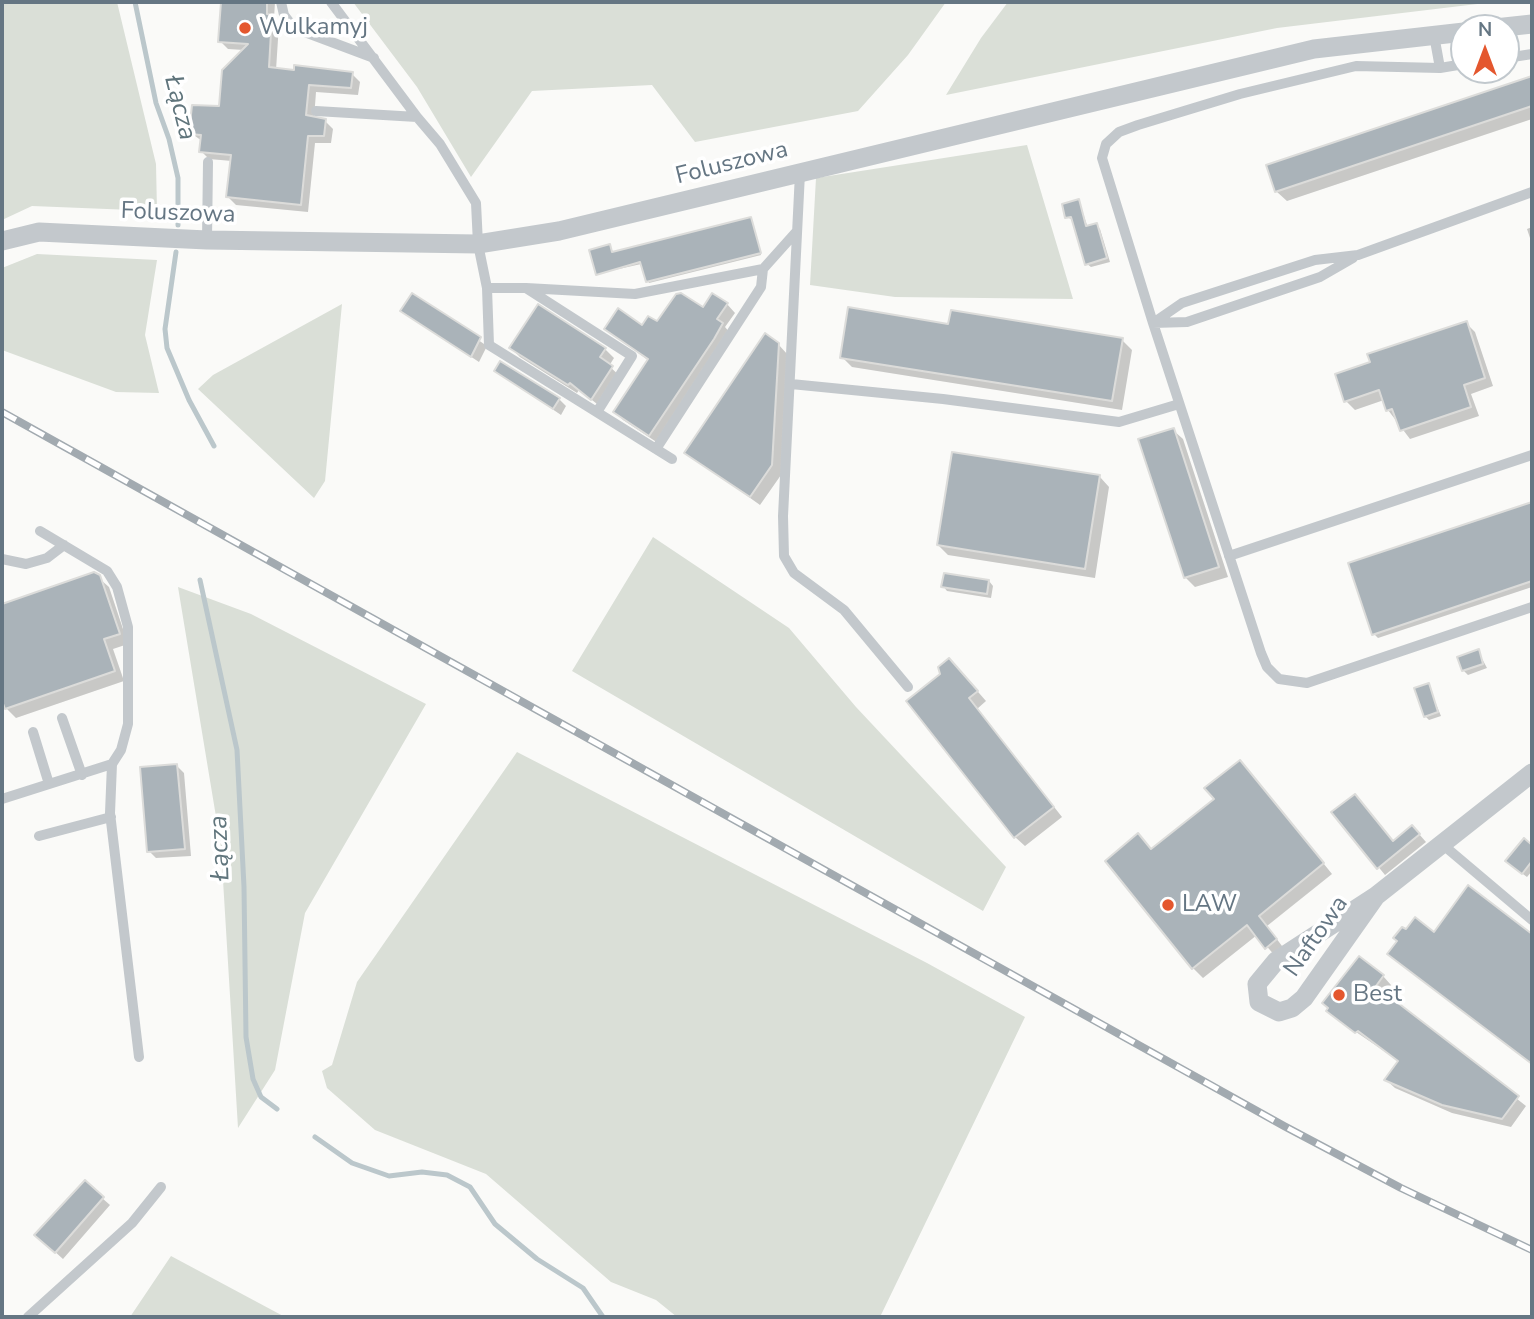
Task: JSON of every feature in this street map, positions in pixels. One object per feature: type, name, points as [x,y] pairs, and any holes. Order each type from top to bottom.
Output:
[{"type":"street","name":"Foluszowa","points":[[2,241],[39,232],[207,240],[478,244],[559,231],[1314,49],[1450,33]]},
{"type":"street","name":"Naftowa","points":[[1376,896],[1304,998],[1292,1008],[1279,1012],[1259,1002],[1257,984],[1276,961],[1376,896],[1532,773]]},
{"type":"lane","points":[[281,2],[284,15],[294,28],[374,58]]},
{"type":"lane","points":[[331,2],[440,144],[476,203],[478,244],[487,288],[489,345],[672,459]]},
{"type":"lane","points":[[1434,35],[1440,68]]},
{"type":"lane","points":[[1450,66],[1356,66],[1240,94],[1119,132],[1106,144],[1102,158],[1179,404],[1267,667],[1279,679],[1307,683],[1532,607]]},
{"type":"lane","points":[[316,111],[417,117]]},
{"type":"lane","points":[[207,240],[208,162]]},
{"type":"lane","points":[[800,173],[782,516],[784,556],[794,573],[844,610],[908,687]]},
{"type":"lane","points":[[1153,323],[1187,322],[1320,277],[1358,255],[1532,192]]},
{"type":"lane","points":[[487,288],[635,294],[762,269],[797,232]]},
{"type":"lane","points":[[1153,323],[1182,303],[1315,260],[1358,255]]},
{"type":"lane","points":[[656,449],[761,287],[762,269]]},
{"type":"lane","points":[[526,288],[632,356],[597,412]]},
{"type":"lane","points":[[791,384],[943,399],[1119,422],[1179,404]]},
{"type":"lane","points":[[1229,556],[1532,455]]},
{"type":"lane","points":[[40,531],[107,571],[117,587],[128,627],[128,724],[121,750],[112,764],[111,817],[139,1057]]},
{"type":"lane","points":[[2,559],[26,565],[47,558],[64,545]]},
{"type":"lane","points":[[62,718],[82,775]]},
{"type":"lane","points":[[33,732],[49,784]]},
{"type":"lane","points":[[2,799],[112,764]]},
{"type":"lane","points":[[39,836],[111,817]]},
{"type":"lane","points":[[1442,845],[1532,920]]},
{"type":"lane","points":[[28,1317],[132,1223],[161,1187]]},
{"type":"shaded area","points":[[2,2],[117,2],[156,164],[157,211],[32,206],[2,220]]},
{"type":"shaded area","points":[[353,2],[946,2],[908,55],[858,111],[695,142],[652,85],[532,91],[471,177],[417,87]]},
{"type":"shaded area","points":[[1008,2],[1494,2],[1277,28],[946,95],[981,38]]},
{"type":"shaded area","points":[[1027,145],[1073,299],[895,297],[810,285],[816,178]]},
{"type":"shaded area","points":[[37,254],[157,260],[145,335],[159,393],[116,392],[2,350],[2,268]]},
{"type":"shaded area","points":[[342,304],[325,481],[314,498],[198,389],[213,375]]},
{"type":"shaded area","points":[[653,537],[789,628],[856,707],[1006,867],[983,911],[572,671]]},
{"type":"shaded area","points":[[178,587],[251,614],[426,704],[305,913],[275,1070],[238,1128],[221,847]]},
{"type":"shaded area","points":[[517,752],[927,963],[1025,1017],[880,1317],[677,1317],[656,1300],[611,1282],[486,1174],[375,1130],[327,1088],[322,1071],[332,1065],[357,982]]},
{"type":"shaded area","points":[[171,1256],[285,1317],[130,1317]]},
{"type":"building","points":[[221,2],[267,2],[267,14],[272,15],[269,67],[294,70],[294,65],[353,72],[351,88],[309,85],[306,115],[326,119],[324,136],[308,136],[301,205],[226,197],[231,155],[199,152],[201,135],[189,134],[192,105],[219,106],[222,70],[248,44],[218,42]]},
{"type":"building","points":[[1532,76],[1532,106],[1275,192],[1266,165],[1508,84],[1520,84],[1520,80]]},
{"type":"building","points":[[1079,199],[1086,226],[1097,223],[1107,258],[1085,265],[1071,217],[1065,218],[1062,204]]},
{"type":"building","points":[[751,217],[761,253],[646,282],[640,262],[596,275],[589,250],[610,244],[612,252]]},
{"type":"building","points":[[412,293],[481,337],[471,357],[400,311]]},
{"type":"building","points":[[681,293],[703,307],[712,293],[728,303],[717,319],[723,323],[714,339],[649,436],[613,412],[648,359],[604,329],[618,308],[642,325],[648,316],[657,321],[676,294]]},
{"type":"building","points":[[538,304],[606,348],[600,357],[613,366],[591,400],[570,383],[568,385],[509,348]]},
{"type":"building","points":[[848,307],[948,324],[951,310],[1123,338],[1112,401],[840,358]]},
{"type":"building","points":[[1467,321],[1485,378],[1464,385],[1471,407],[1400,431],[1392,409],[1386,411],[1379,390],[1344,402],[1335,374],[1370,362],[1367,354]]},
{"type":"building","points":[[765,333],[779,343],[772,465],[750,497],[684,453]]},
{"type":"building","points":[[500,361],[560,398],[553,409],[494,371]]},
{"type":"building","points":[[1174,428],[1219,567],[1184,578],[1138,439]]},
{"type":"building","points":[[952,452],[1100,475],[1085,569],[937,545]]},
{"type":"building","points":[[1532,502],[1532,581],[1372,635],[1348,563]]},
{"type":"building","points":[[94,572],[100,575],[120,634],[104,639],[115,671],[5,709],[2,701],[2,604]]},
{"type":"building","points":[[944,573],[989,580],[987,594],[941,587]]},
{"type":"building","points":[[1479,649],[1483,664],[1462,671],[1457,657]]},
{"type":"building","points":[[949,658],[978,691],[969,698],[1054,807],[1014,838],[906,701],[940,674],[938,667]]},
{"type":"building","points":[[1429,683],[1438,712],[1424,717],[1414,688]]},
{"type":"building","points":[[1240,760],[1324,863],[1259,916],[1277,939],[1265,949],[1247,925],[1192,969],[1105,861],[1138,833],[1151,849],[1214,799],[1204,788]]},
{"type":"building","points":[[177,764],[185,849],[147,852],[140,767]]},
{"type":"building","points":[[1355,794],[1393,841],[1412,825],[1420,834],[1377,869],[1331,812]]},
{"type":"building","points":[[1524,838],[1532,845],[1532,861],[1522,874],[1505,861]]},
{"type":"building","points":[[1468,885],[1532,934],[1532,1064],[1387,954],[1397,941],[1393,938],[1402,927],[1406,929],[1415,917],[1434,932]]},
{"type":"building","points":[[1359,956],[1384,975],[1376,986],[1519,1096],[1502,1119],[1442,1105],[1384,1080],[1398,1061],[1326,1011],[1328,1008],[1322,1003]]},
{"type":"building","points":[[85,1180],[104,1197],[55,1253],[34,1235]]},
{"type":"waterway","name":"Łącza","points":[[135,2],[156,103],[169,139],[178,178],[178,225]]},
{"type":"waterway","name":"Łącza","points":[[176,252],[165,329],[167,348],[189,400],[214,446]]},
{"type":"waterway","name":"Łącza","points":[[200,580],[237,750],[244,887],[246,1037],[253,1079],[261,1097],[277,1109]]},
{"type":"waterway","name":"Łącza","points":[[315,1137],[352,1163],[389,1176],[422,1172],[447,1175],[470,1187],[495,1224],[537,1259],[583,1288],[603,1317]]},
{"type":"railway","points":[[2,412],[1284,1126],[1401,1188],[1532,1250]]},
{"type":"place","name":"Wulkamyj","points":[[245,28]]},
{"type":"place","name":"LAW","points":[[1168,905]]},
{"type":"place","name":"Best","points":[[1339,995]]}]
